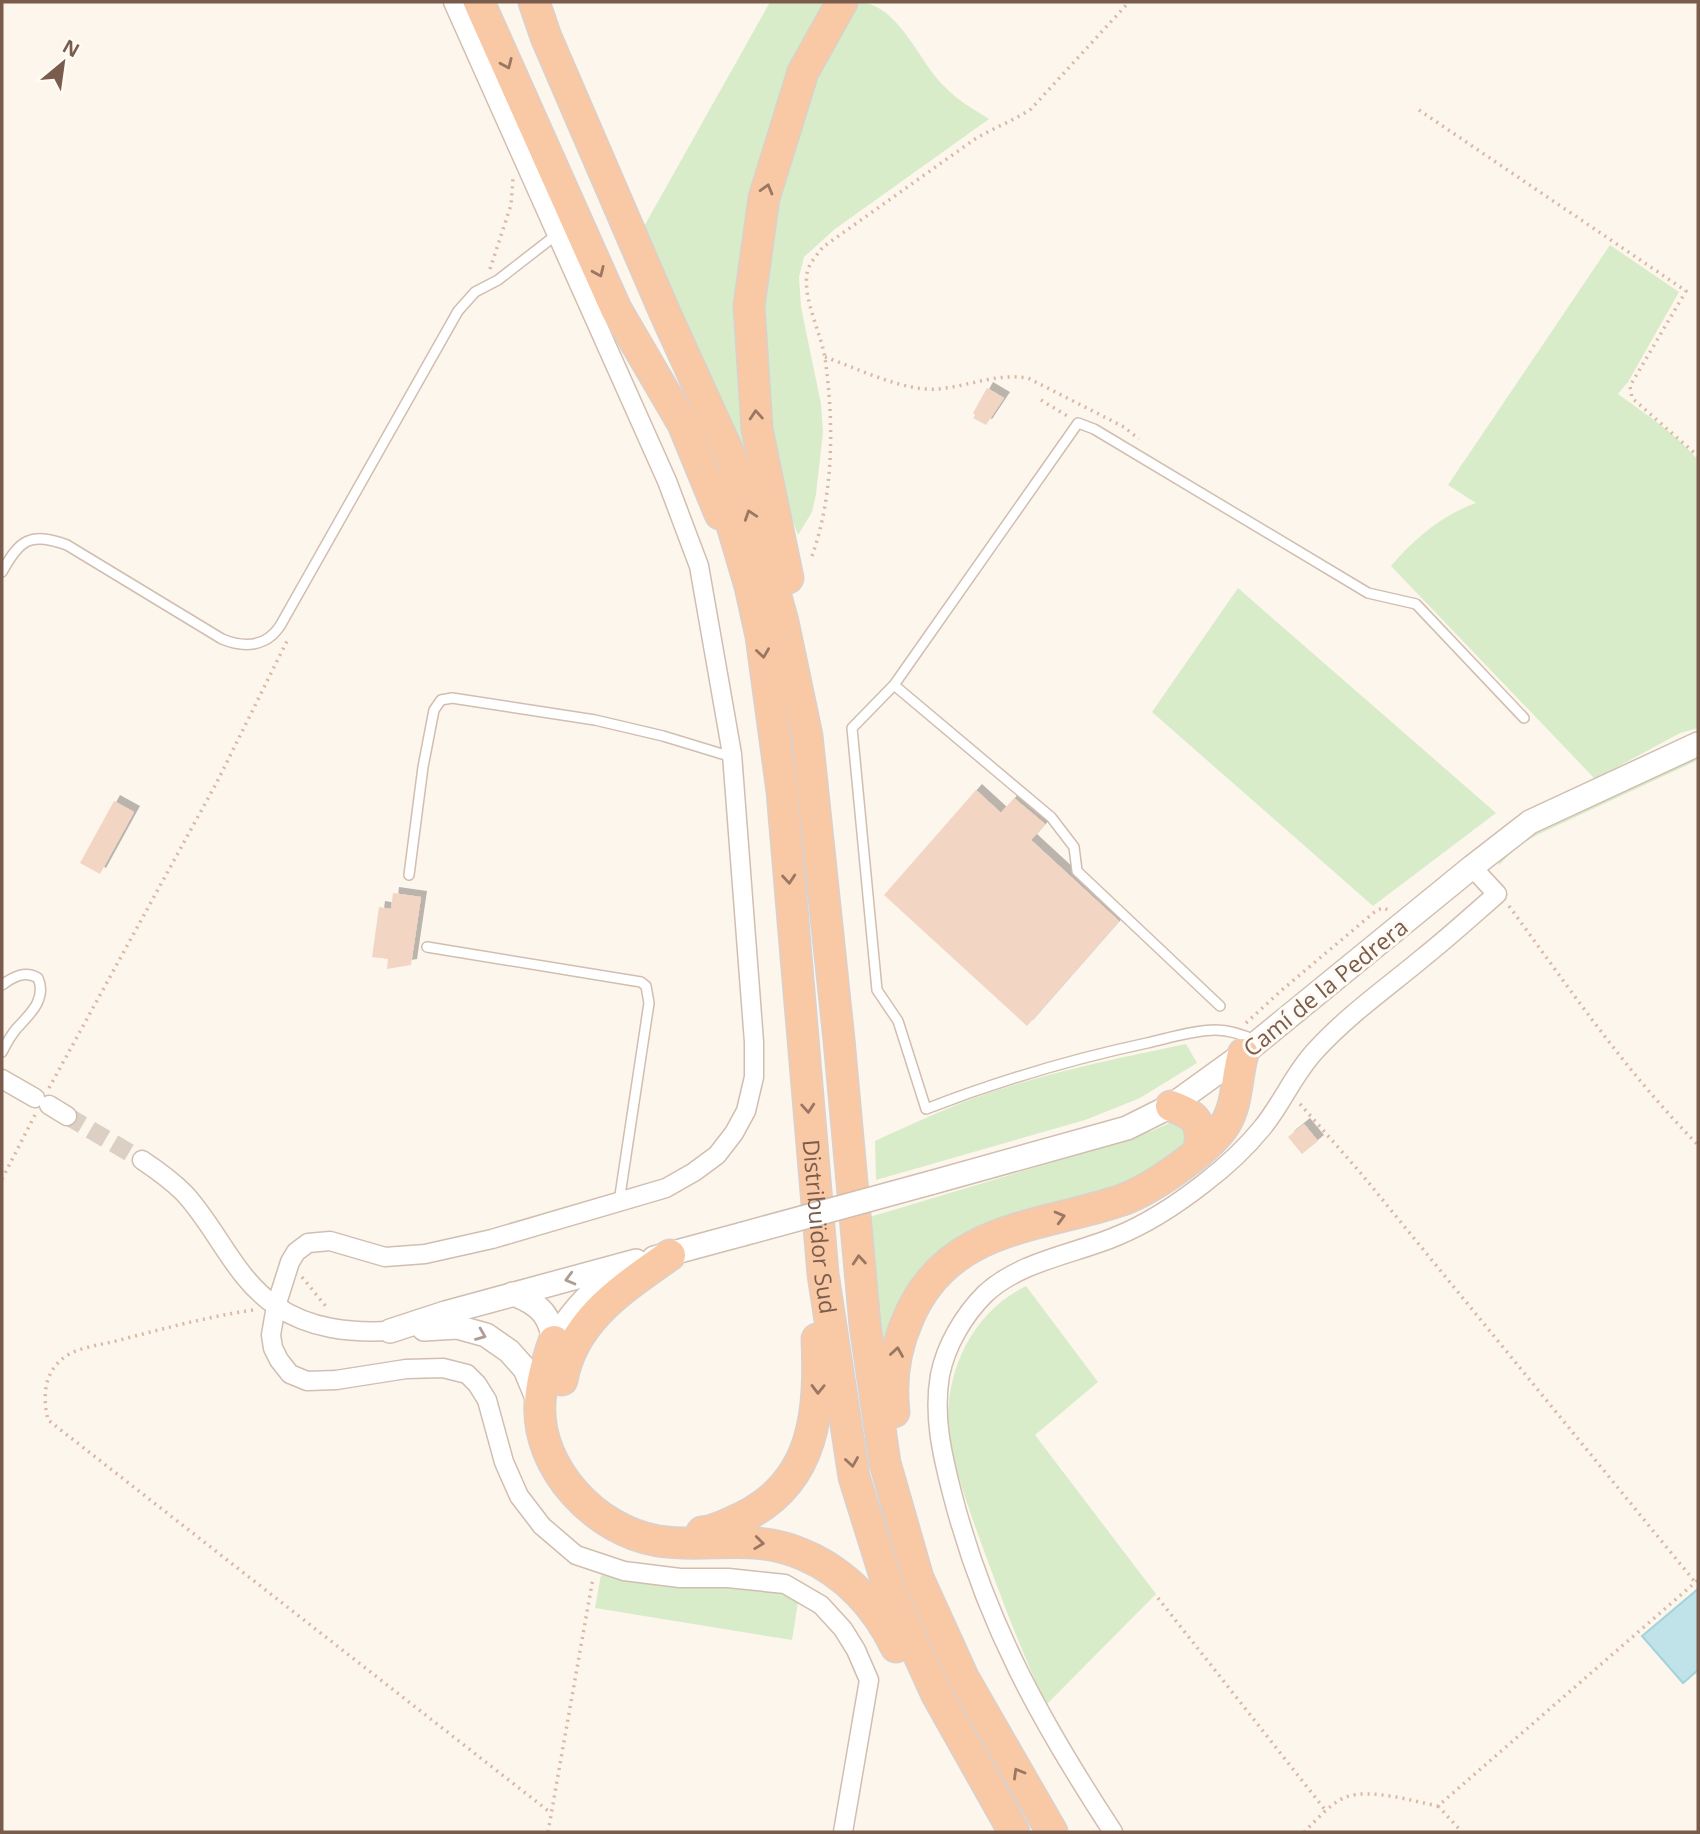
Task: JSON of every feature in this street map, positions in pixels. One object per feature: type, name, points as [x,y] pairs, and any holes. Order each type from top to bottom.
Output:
[{"type":"highway","points":[[479,2],[616,310],[683,424],[750,586]]},
{"type":"highway","points":[[514,2],[529,50],[717,476],[750,586]]},
{"type":"highway","points":[[534,2],[546,37],[600,162],[731,458],[767,565],[783,622],[807,736],[839,1040]]},
{"type":"highway","points":[[839,1040],[820,731],[757,429],[749,306],[764,198],[803,72],[842,2]]},
{"type":"highway","name":"Distribuïdor Sud","points":[[750,586],[761,636],[782,791],[823,1274],[854,1477],[890,1592],[937,1695],[1014,1832]]},
{"type":"highway","name":"Distribuïdor Sud","points":[[839,1040],[865,1325],[885,1463],[918,1578],[964,1679],[1052,1832]]},
{"type":"highway","points":[[964,1679],[930,1573],[898,1457],[891,1387],[898,1340],[912,1308],[930,1279],[955,1256],[982,1240],[1009,1230],[1120,1201],[1181,1167],[1222,1128],[1231,1113],[1237,1073],[1251,1048]]},
{"type":"highway","points":[[1171,1106],[1195,1118],[1201,1132],[1199,1152]]},
{"type":"highway","points":[[652,1262],[600,1308],[582,1329],[565,1364],[559,1397],[563,1430],[573,1458],[589,1487],[623,1514],[644,1524],[685,1532],[707,1531],[755,1511],[782,1490],[799,1465],[811,1437],[818,1406],[814,1303],[823,1274]]},
{"type":"highway","points":[[554,1341],[548,1357],[540,1405],[545,1437],[563,1478],[580,1501],[601,1518],[654,1540],[686,1545],[734,1540],[767,1543],[804,1555],[833,1570],[860,1594],[884,1622],[924,1702],[998,1832]]},
{"type":"street","points":[[453,2],[667,481],[699,566],[732,757],[754,1042],[754,1077],[746,1111],[717,1155],[666,1188],[492,1239],[409,1257],[385,1257],[330,1241],[308,1244],[296,1252],[290,1262],[276,1306],[271,1335],[273,1349],[290,1374],[307,1381],[336,1380],[406,1369],[443,1368],[467,1374],[487,1400],[504,1462],[519,1496],[542,1526],[576,1555],[624,1570],[680,1578],[728,1578],[785,1584],[821,1605],[843,1629],[869,1680],[843,1832]]},
{"type":"street","name":"Camí de la Pedrera","points":[[652,1262],[743,1234],[1127,1128],[1171,1106],[1251,1048],[1530,822],[1698,744]]},
{"type":"street","points":[[1113,1832],[1062,1754],[1010,1657],[985,1600],[960,1523],[941,1450],[937,1410],[941,1373],[950,1345],[964,1318],[987,1292],[1020,1271],[1115,1237],[1159,1216],[1237,1155],[1262,1128],[1313,1053],[1341,1025],[1497,894],[1472,867]]},
{"type":"street","points":[[2,1079],[66,1116]]},
{"type":"street","points":[[142,1160],[164,1175],[185,1195],[252,1285],[276,1306],[331,1329],[358,1333],[457,1327],[486,1335],[509,1351],[525,1369],[540,1405]]},
{"type":"street","points":[[390,1331],[513,1294],[652,1262]]},
{"type":"street","points":[[509,1351],[543,1349],[568,1332],[595,1299],[652,1262]]},
{"type":"street","points":[[513,1294],[536,1305],[550,1321],[554,1341],[549,1395],[553,1432],[564,1462],[589,1487]]},
{"type":"lane","points":[[2,572],[18,546],[26,540],[53,540],[67,545],[222,639],[246,646],[267,639],[280,626],[458,311],[475,292],[498,280],[556,235]]},
{"type":"lane","points":[[1251,1048],[1238,1033],[1215,1030],[1181,1035],[1101,1053],[1004,1081],[926,1109],[898,1021],[877,990],[852,728],[894,685],[1077,423],[1094,429],[1368,593],[1416,604],[1524,718]]},
{"type":"lane","points":[[894,685],[1051,817],[1074,847],[1077,871],[1220,1006]]},
{"type":"lane","points":[[409,875],[423,767],[434,710],[441,700],[452,698],[595,720],[663,736],[732,757]]},
{"type":"lane","points":[[427,947],[640,982],[646,986],[649,1003],[619,1202]]},
{"type":"lane","points":[[2,985],[14,976],[26,974],[38,978],[41,985],[35,1009],[15,1030],[2,1052]]},
{"type":"path","points":[[1116,2],[1122,7]]},
{"type":"path","points":[[812,556],[821,532],[830,457],[825,357],[807,288],[807,272],[823,247],[975,139],[995,127],[1016,120],[1031,109],[1129,2]]},
{"type":"path","points":[[1419,110],[1686,290],[1630,386],[1632,398],[1698,456]]},
{"type":"path","points":[[825,357],[906,386],[936,390],[1012,375],[1028,378],[1124,427],[1146,445]]},
{"type":"path","points":[[1041,400],[1077,423]]},
{"type":"path","points":[[1497,894],[1503,898],[1580,1003],[1670,1116],[1698,1145]]},
{"type":"path","points":[[1250,1019],[1377,910],[1388,910],[1395,915]]},
{"type":"path","points":[[1288,1090],[1359,1171],[1697,1581],[1438,1805]]},
{"type":"path","points":[[276,1306],[206,1317],[63,1357],[44,1391],[48,1420],[551,1813]]},
{"type":"path","points":[[548,1832],[595,1562]]},
{"type":"path","points":[[1158,1598],[1326,1811]]},
{"type":"path","points":[[1304,1832],[1345,1797],[1368,1793],[1438,1805],[1462,1832]]},
{"type":"green space","points":[[770,2],[830,2],[737,320],[749,486],[642,230]]},
{"type":"green space","points":[[856,2],[884,11],[906,34],[944,86],[989,119],[835,229],[804,257],[799,277],[801,307],[821,404],[823,432],[812,512],[798,535],[773,466],[760,317],[771,211],[815,80]]},
{"type":"green space","points":[[1610,245],[1679,292],[1628,382],[1618,394],[1670,433],[1698,460],[1698,728],[1680,733],[1595,779],[1391,566],[1429,529],[1476,503],[1448,485]]},
{"type":"green space","points":[[1238,588],[1496,813],[1373,906],[1152,712]]},
{"type":"green space","points":[[1693,758],[1696,761],[1519,845],[1499,865],[1498,857],[1541,827]]},
{"type":"green space","points":[[1186,1044],[1197,1063],[1140,1098],[1085,1120],[876,1180],[875,1141],[931,1116],[974,1098],[1037,1078]]},
{"type":"green space","points":[[1176,1120],[1188,1133],[1187,1145],[1177,1155],[1122,1187],[976,1234],[884,1354],[870,1217],[1096,1149],[1152,1131]]},
{"type":"green space","points":[[1026,1286],[1098,1382],[1035,1435],[1156,1594],[1046,1705],[975,1526],[957,1472],[948,1429],[954,1377],[969,1340],[993,1309]]},
{"type":"green space","points":[[601,1575],[683,1588],[762,1586],[799,1596],[792,1640],[595,1608]]},
{"type":"water","points":[[1698,1589],[1698,1670],[1683,1683],[1642,1636]]},
{"type":"building","points":[[987,388],[1004,398],[986,425],[973,418],[973,413]]},
{"type":"building","points":[[976,790],[1001,813],[1014,798],[1045,824],[1031,840],[1119,921],[1027,1026],[884,895]]},
{"type":"building","points":[[114,801],[134,812],[100,874],[80,863]]},
{"type":"building","points":[[393,893],[421,897],[411,965],[387,969],[388,959],[372,957],[379,907],[391,909]]},
{"type":"building","points":[[1304,1124],[1318,1141],[1302,1154],[1288,1137]]},
{"type":"tunnel","points":[[67,1116],[142,1160]]}]
